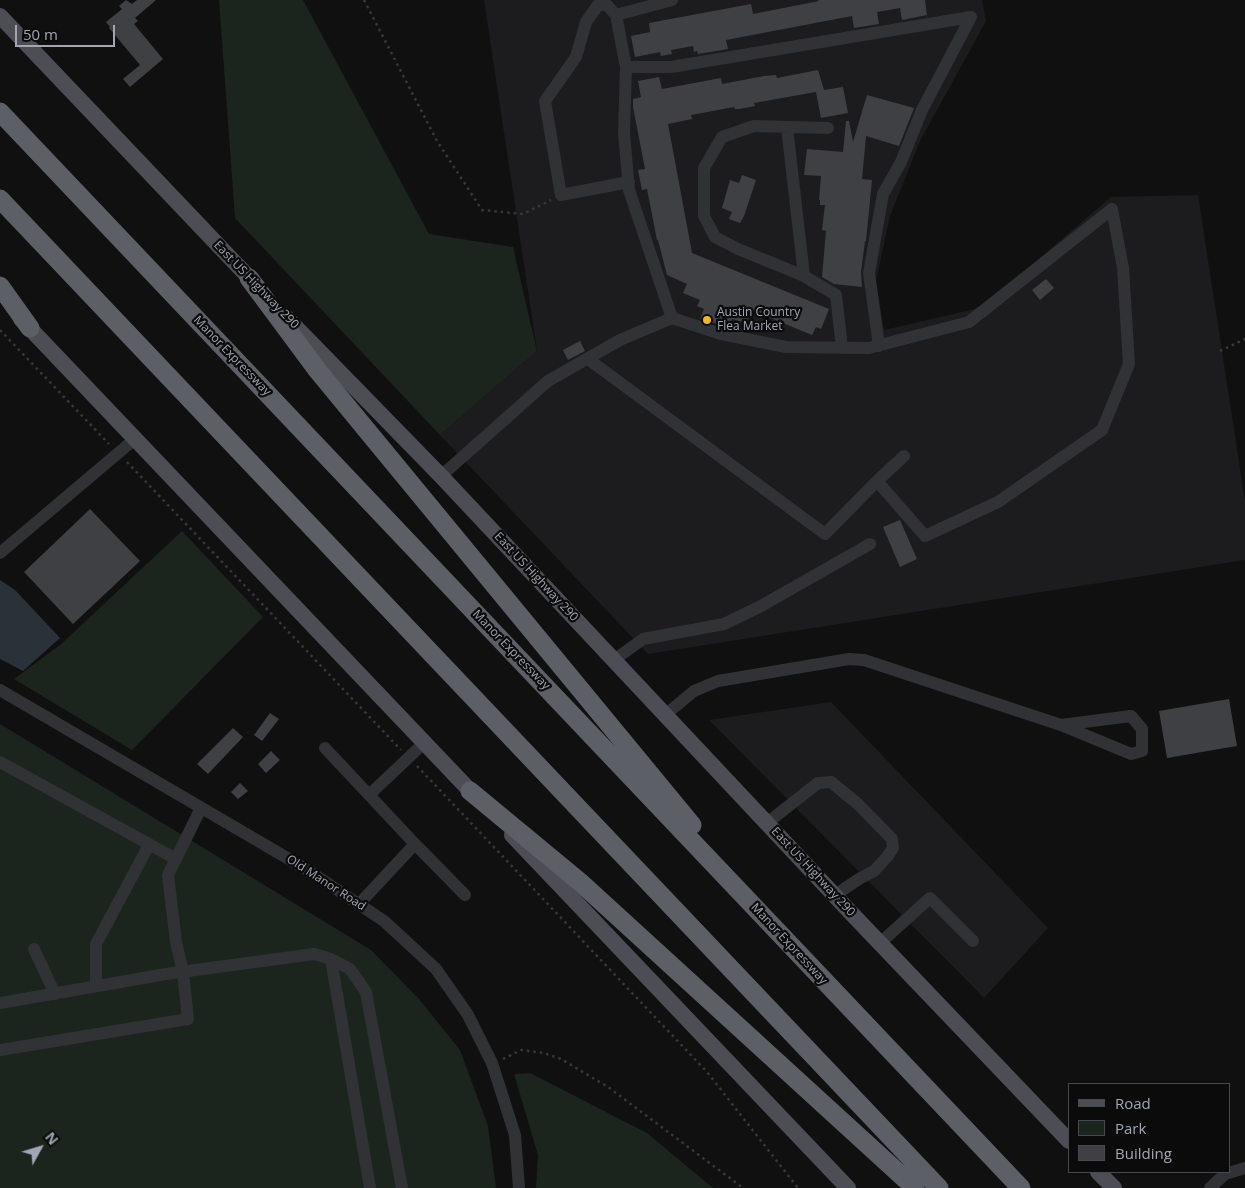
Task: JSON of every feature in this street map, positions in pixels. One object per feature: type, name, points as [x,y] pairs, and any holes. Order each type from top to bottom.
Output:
[{"type":"highway","name":"Manor Expressway","points":[[0,112],[1021,1188]]},
{"type":"highway","points":[[0,199],[939,1188]]},
{"type":"highway","points":[[249,278],[318,371],[689,820],[726,876]]},
{"type":"highway","points":[[0,286],[30,328]]},
{"type":"highway","points":[[470,791],[580,882],[915,1188]]},
{"type":"main road","name":"East US Highway 290","points":[[0,16],[249,278],[441,476],[834,896],[1068,1140]]},
{"type":"main road","points":[[0,298],[136,438],[848,1188]]},
{"type":"main road","points":[[1099,1173],[1114,1188]]},
{"type":"street","points":[[616,15],[649,3],[672,0]]},
{"type":"street","points":[[629,182],[561,195],[545,101],[576,57],[586,22],[598,5],[607,5],[616,15],[626,67],[624,133],[629,182],[629,190],[672,318]]},
{"type":"street","points":[[626,67],[671,67],[971,17],[922,110],[901,162],[884,194],[868,273],[879,346]]},
{"type":"street","points":[[828,128],[754,126],[722,137],[704,168],[704,216],[715,237],[738,249],[804,276],[836,295],[842,348]]},
{"type":"street","points":[[787,126],[804,276]]},
{"type":"street","points":[[441,476],[548,381],[620,340],[672,318],[721,334],[786,347],[869,348],[879,346],[969,322],[1112,209],[1123,268],[1129,364],[1102,430],[998,502],[925,536],[877,481]]},
{"type":"street","points":[[588,359],[825,534],[904,456]]},
{"type":"street","points":[[0,553],[136,438]]},
{"type":"street","points":[[614,660],[643,639],[724,624],[761,606],[870,544]]},
{"type":"street","points":[[665,714],[694,691],[718,681],[849,659],[864,660],[1061,725],[1131,754],[1142,751],[1142,729],[1131,716],[1061,725]]},
{"type":"street","name":"Old Manor Road","points":[[0,690],[306,869],[384,921],[436,969],[468,1015],[492,1064],[515,1135],[519,1188]]},
{"type":"street","points":[[369,796],[424,743]]},
{"type":"street","points":[[325,748],[414,844],[465,895]]},
{"type":"street","points":[[0,762],[176,859]]},
{"type":"street","points":[[767,824],[818,783],[832,782],[858,804],[892,839],[893,848],[874,872],[859,879],[834,896]]},
{"type":"street","points":[[0,1050],[188,1019],[168,875],[201,808]]},
{"type":"street","points":[[359,904],[414,844]]},
{"type":"street","points":[[96,986],[96,944],[149,845]]},
{"type":"street","points":[[880,943],[930,898],[973,941]]},
{"type":"street","points":[[34,949],[55,994]]},
{"type":"street","points":[[0,1003],[182,972],[314,954],[331,959],[350,969],[366,992],[402,1188]]},
{"type":"street","points":[[331,959],[370,1188]]},
{"type":"street","points":[[0,993],[14,1001]]},
{"type":"street","points":[[1230,1172],[1245,1168]]},
{"type":"street","points":[[1210,1188],[1228,1173]]},
{"type":"path","points":[[364,0],[438,141],[482,210],[523,214],[561,195]]},
{"type":"path","points":[[1220,351],[1245,339]]},
{"type":"path","points":[[492,1064],[521,1050],[544,1053],[561,1058],[608,1087],[744,1188]]},
{"type":"shaded area","name":"Austin Country Flea Market","points":[[484,0],[982,0],[986,21],[920,141],[890,216],[876,281],[884,330],[975,309],[1000,292],[1111,197],[1198,195],[1245,501],[1245,560],[648,654],[440,435],[537,351]]},
{"type":"shaded area","points":[[0,580],[15,590],[60,638],[23,671],[0,659]]},
{"type":"shaded area","points":[[831,702],[1048,928],[984,998],[709,720]]},
{"type":"green space","points":[[219,0],[303,0],[429,234],[513,247],[537,351],[440,435],[235,218]]},
{"type":"green space","points":[[182,531],[263,617],[132,750],[14,679],[60,645]]},
{"type":"green space","points":[[0,724],[371,950],[419,999],[460,1050],[488,1126],[496,1188],[0,1188]]},
{"type":"green space","points":[[530,1073],[647,1133],[713,1188],[536,1188],[538,1155],[514,1074]]},
{"type":"building","points":[[126,0],[132,4],[137,0],[156,0],[135,18],[138,21],[134,24],[163,59],[130,87],[123,79],[140,65],[106,22],[122,9],[119,6]]},
{"type":"building","points":[[818,0],[925,0],[927,15],[902,20],[900,8],[877,12],[879,24],[854,28],[852,16],[726,40],[728,49],[698,54],[697,51],[694,52],[693,46],[671,50],[672,54],[661,56],[660,52],[635,57],[631,36],[650,32],[649,23],[751,4],[753,14]]},
{"type":"building","points":[[818,70],[824,90],[843,87],[848,113],[821,118],[816,92],[754,103],[755,106],[739,109],[734,107],[691,115],[692,119],[668,124],[692,253],[829,309],[821,329],[816,327],[812,335],[751,310],[746,323],[732,319],[728,327],[700,319],[704,309],[697,306],[700,300],[683,293],[687,284],[667,275],[657,240],[647,189],[642,190],[638,170],[645,169],[633,107],[633,99],[641,97],[638,81],[659,77],[662,89],[721,78],[722,84],[764,76],[776,75],[777,78]]},
{"type":"building","points":[[867,95],[914,108],[899,146],[866,136],[862,179],[872,180],[861,272],[862,287],[834,284],[822,277],[826,231],[822,230],[825,205],[820,205],[819,200],[821,176],[804,175],[807,149],[843,152],[846,121],[849,121],[853,142]]},
{"type":"building","points":[[742,175],[756,180],[740,223],[729,219],[732,212],[722,208],[730,180],[739,183]]},
{"type":"building","points":[[1046,279],[1054,288],[1040,300],[1032,290]]},
{"type":"building","points":[[580,341],[585,351],[568,360],[563,350]]},
{"type":"building","points":[[90,509],[140,561],[73,624],[24,572]]},
{"type":"building","points":[[900,520],[917,559],[900,567],[883,527]]},
{"type":"building","points":[[1229,699],[1237,746],[1167,758],[1159,711]]},
{"type":"building","points":[[270,713],[279,719],[262,741],[254,735]]},
{"type":"building","points":[[233,728],[243,737],[208,774],[197,764]]},
{"type":"building","points":[[271,751],[280,760],[266,773],[258,764]]},
{"type":"building","points":[[240,783],[248,791],[238,799],[231,792]]},
{"type":"place","name":"Austin Country Flea Market","points":[[707,320]]}]
